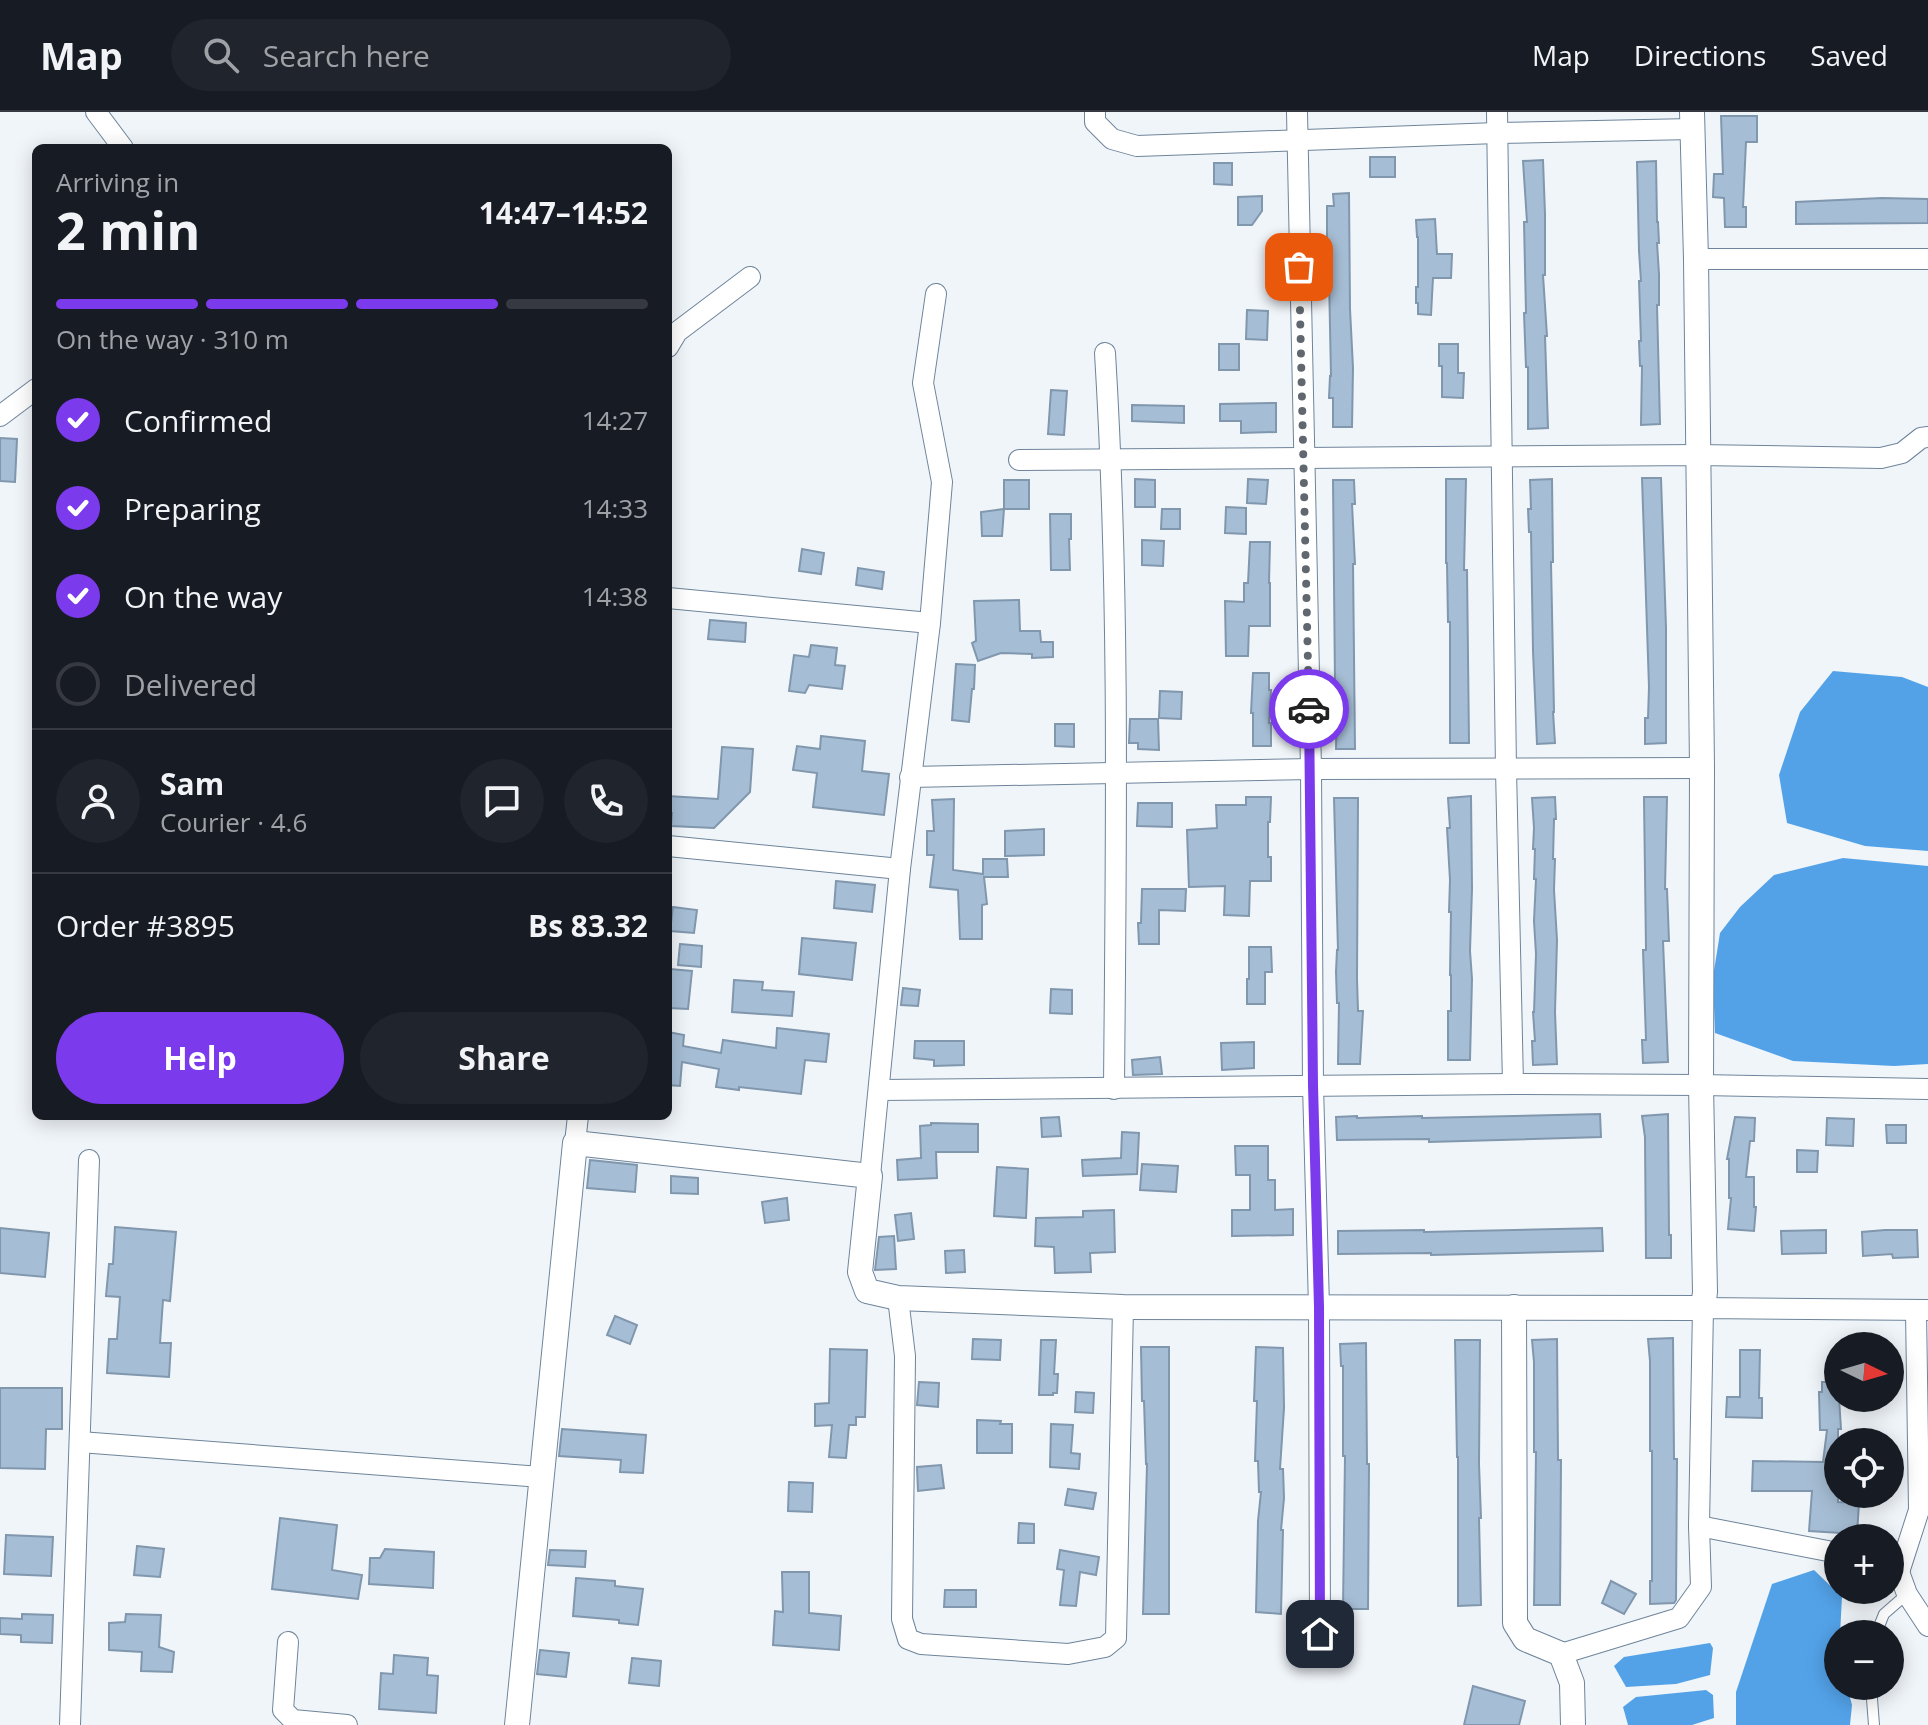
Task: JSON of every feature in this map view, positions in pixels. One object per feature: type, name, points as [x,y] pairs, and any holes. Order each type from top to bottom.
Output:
[{"type":"street","points":[[96,112],[120,144]]},
{"type":"street","points":[[1095,112],[1095,122],[1112,139],[1137,146],[1497,133],[1692,121],[1702,768],[1701,1085],[1705,1292],[1699,1526],[1701,1587],[1679,1618],[1561,1654],[1525,1639],[1515,1623],[1514,1307]]},
{"type":"street","points":[[1297,112],[1311,769],[1313,1085],[1319,1307],[1320,1634]]},
{"type":"street","points":[[1497,112],[1513,1084]]},
{"type":"street","points":[[1696,259],[1928,259]]},
{"type":"street","points":[[672,340],[677,332],[750,277]]},
{"type":"street","points":[[936,294],[923,383],[942,482],[930,623],[900,869],[860,1272],[867,1291],[898,1298],[1123,1307],[1922,1310],[1919,1510],[1904,1546]]},
{"type":"street","points":[[1105,353],[1112,458],[1116,772],[1114,1089]]},
{"type":"street","points":[[0,416],[32,392]]},
{"type":"street","points":[[1019,460],[1698,455],[1881,458],[1902,453],[1921,438],[1928,437]]},
{"type":"street","points":[[672,598],[930,623]]},
{"type":"street","points":[[910,777],[1311,769],[1702,768]]},
{"type":"street","points":[[672,846],[900,869]]},
{"type":"street","points":[[879,1090],[1513,1084],[1928,1089]]},
{"type":"street","points":[[517,1725],[578,1120]]},
{"type":"street","points":[[575,1143],[870,1176]]},
{"type":"street","points":[[70,1725],[89,1160]]},
{"type":"street","points":[[898,1298],[905,1356],[902,1619],[908,1639],[921,1644],[1068,1654],[1105,1647],[1116,1638],[1123,1307]]},
{"type":"street","points":[[80,1442],[541,1477]]},
{"type":"street","points":[[1699,1526],[1824,1550]]},
{"type":"street","points":[[1904,1588],[1928,1626]]},
{"type":"street","points":[[288,1642],[283,1710],[293,1720],[347,1725]]},
{"type":"street","points":[[1561,1654],[1572,1683],[1573,1725]]},
{"type":"lane","points":[[1882,1620],[1884,1614],[1907,1594]]},
{"type":"lane","points":[[1872,1700],[1874,1725]]},
{"type":"water","points":[[1833,671],[1902,677],[1928,687],[1928,851],[1865,846],[1787,823],[1779,775],[1800,712]]},
{"type":"water","points":[[1843,858],[1928,866],[1928,1064],[1894,1066],[1793,1061],[1715,1033],[1713,977],[1720,933],[1740,907],[1774,875]]},
{"type":"water","points":[[1814,1570],[1824,1580],[1824,1604],[1842,1604],[1841,1620],[1824,1620],[1824,1700],[1851,1700],[1850,1725],[1736,1725],[1736,1692],[1772,1584]]},
{"type":"water","points":[[1710,1643],[1713,1648],[1710,1675],[1676,1684],[1626,1687],[1614,1666],[1624,1657]]},
{"type":"water","points":[[1706,1690],[1713,1695],[1714,1718],[1692,1725],[1628,1725],[1623,1707],[1636,1697]]},
{"type":"building","points":[[1721,116],[1757,116],[1757,142],[1746,142],[1743,207],[1746,207],[1746,227],[1725,227],[1724,198],[1713,197],[1714,174],[1723,174]]},
{"type":"building","points":[[1370,157],[1395,157],[1395,177],[1370,177]]},
{"type":"building","points":[[1543,160],[1548,428],[1528,429],[1524,313],[1524,222],[1527,222],[1523,161]]},
{"type":"building","points":[[1656,161],[1660,424],[1641,425],[1637,162]]},
{"type":"building","points":[[1214,163],[1232,163],[1232,185],[1214,184]]},
{"type":"building","points":[[1349,193],[1352,427],[1333,427],[1333,398],[1329,398],[1327,206],[1334,206],[1333,194]]},
{"type":"building","points":[[1262,196],[1262,211],[1252,225],[1238,225],[1238,197]]},
{"type":"building","points":[[1928,199],[1928,223],[1796,224],[1796,202]]},
{"type":"building","points":[[1435,219],[1437,254],[1452,254],[1451,278],[1433,278],[1431,315],[1418,314],[1416,220]]},
{"type":"building","points":[[1247,310],[1268,311],[1267,340],[1246,339]]},
{"type":"building","points":[[1219,344],[1239,344],[1239,370],[1219,370]]},
{"type":"building","points":[[1439,344],[1458,344],[1458,373],[1464,373],[1463,398],[1442,397]]},
{"type":"building","points":[[1051,390],[1067,391],[1064,435],[1048,434]]},
{"type":"building","points":[[1276,403],[1276,432],[1241,433],[1241,421],[1220,421],[1220,404]]},
{"type":"building","points":[[1132,405],[1184,406],[1184,423],[1132,421]]},
{"type":"building","points":[[0,438],[17,439],[15,482],[0,481]]},
{"type":"building","points":[[1642,478],[1661,478],[1666,743],[1645,744],[1649,687]]},
{"type":"building","points":[[1135,479],[1155,480],[1155,507],[1135,507]]},
{"type":"building","points":[[1248,479],[1268,480],[1266,504],[1247,503]]},
{"type":"building","points":[[1446,479],[1466,479],[1464,570],[1467,570],[1469,743],[1450,743]]},
{"type":"building","points":[[1552,479],[1555,743],[1537,744],[1528,509],[1531,509],[1530,480]]},
{"type":"building","points":[[1004,480],[1029,480],[1029,509],[1004,509]]},
{"type":"building","points":[[1333,480],[1354,480],[1355,749],[1336,749]]},
{"type":"building","points":[[1226,507],[1246,508],[1246,534],[1225,533]]},
{"type":"building","points":[[1004,509],[1002,536],[982,536],[981,512]]},
{"type":"building","points":[[1162,509],[1180,509],[1180,529],[1161,529]]},
{"type":"building","points":[[1050,514],[1071,514],[1070,570],[1051,570]]},
{"type":"building","points":[[1142,540],[1164,541],[1163,566],[1142,565]]},
{"type":"building","points":[[1250,542],[1270,542],[1270,626],[1249,626],[1248,656],[1226,656],[1225,601],[1244,602]]},
{"type":"building","points":[[802,549],[824,553],[821,574],[799,571]]},
{"type":"building","points":[[858,568],[884,572],[882,589],[856,585]]},
{"type":"building","points":[[1019,600],[1020,631],[1040,631],[1041,642],[1053,642],[1053,657],[1032,658],[1032,654],[1001,653],[978,661],[972,643],[976,641],[974,601]]},
{"type":"building","points":[[710,620],[746,623],[745,642],[708,639]]},
{"type":"building","points":[[811,645],[837,648],[835,665],[845,666],[842,689],[809,685],[805,693],[789,691],[794,655],[809,657]]},
{"type":"building","points":[[956,664],[975,665],[969,722],[952,720]]},
{"type":"building","points":[[1253,673],[1269,673],[1271,746],[1253,746]]},
{"type":"building","points":[[1160,691],[1182,692],[1181,719],[1159,718]]},
{"type":"building","points":[[1130,719],[1158,719],[1159,750],[1138,749],[1138,743],[1129,743]]},
{"type":"building","points":[[1055,724],[1074,724],[1074,747],[1055,746]]},
{"type":"building","points":[[821,736],[865,741],[862,771],[889,774],[884,815],[813,807],[817,773],[793,770],[797,746],[820,749]]},
{"type":"building","points":[[722,747],[753,749],[750,792],[714,828],[672,826],[672,796],[718,799]]},
{"type":"building","points":[[1471,796],[1470,1060],[1448,1060],[1451,912],[1448,798]]},
{"type":"building","points":[[1246,797],[1271,797],[1268,857],[1271,857],[1271,881],[1250,881],[1249,916],[1224,915],[1225,886],[1189,887],[1187,830],[1217,828],[1216,805],[1246,805]]},
{"type":"building","points":[[1555,797],[1553,859],[1557,940],[1557,1064],[1533,1065],[1536,879],[1532,798]]},
{"type":"building","points":[[1644,797],[1667,797],[1665,889],[1669,941],[1663,941],[1668,1062],[1643,1063],[1642,1040],[1646,1040]]},
{"type":"building","points":[[1334,798],[1358,798],[1357,979],[1358,1011],[1363,1011],[1360,1064],[1338,1064]]},
{"type":"building","points":[[954,799],[953,870],[983,874],[983,859],[1007,859],[1008,877],[984,877],[987,904],[982,905],[982,939],[960,939],[958,890],[930,887],[934,855],[927,855],[927,831],[934,831],[932,800]]},
{"type":"building","points":[[1138,803],[1172,803],[1172,827],[1137,826]]},
{"type":"building","points":[[1044,829],[1044,855],[1005,856],[1005,831]]},
{"type":"building","points":[[836,881],[875,885],[872,912],[834,908]]},
{"type":"building","points":[[1142,889],[1186,889],[1185,911],[1159,910],[1159,944],[1139,944]]},
{"type":"building","points":[[673,907],[697,910],[694,933],[672,931]]},
{"type":"building","points":[[802,938],[856,943],[852,980],[799,974]]},
{"type":"building","points":[[680,944],[702,946],[701,967],[678,965]]},
{"type":"building","points":[[1249,947],[1271,947],[1272,972],[1265,972],[1265,1004],[1247,1004]]},
{"type":"building","points":[[672,969],[692,971],[688,1009],[672,1008]]},
{"type":"building","points":[[734,980],[763,982],[762,990],[794,992],[792,1016],[732,1012]]},
{"type":"building","points":[[903,988],[920,990],[918,1006],[901,1005]]},
{"type":"building","points":[[1051,989],[1072,990],[1072,1014],[1050,1013]]},
{"type":"building","points":[[777,1028],[829,1034],[826,1062],[805,1060],[801,1094],[716,1087],[719,1069],[682,1062],[680,1086],[672,1085],[672,1033],[684,1035],[683,1046],[721,1053],[723,1040],[776,1048]]},
{"type":"building","points":[[915,1041],[964,1041],[964,1065],[934,1066],[934,1060],[914,1058]]},
{"type":"building","points":[[1254,1042],[1254,1068],[1222,1070],[1221,1043]]},
{"type":"building","points":[[1160,1057],[1162,1074],[1133,1075],[1132,1060]]},
{"type":"building","points":[[1600,1114],[1601,1137],[1429,1142],[1429,1139],[1337,1140],[1336,1117]]},
{"type":"building","points":[[1668,1114],[1671,1258],[1646,1258],[1645,1137],[1642,1116]]},
{"type":"building","points":[[1059,1117],[1061,1136],[1042,1137],[1041,1118]]},
{"type":"building","points":[[1735,1117],[1755,1118],[1754,1141],[1750,1141],[1746,1177],[1754,1177],[1754,1231],[1728,1229],[1731,1198],[1727,1159]]},
{"type":"building","points":[[1827,1118],[1854,1119],[1853,1146],[1826,1145]]},
{"type":"building","points":[[931,1123],[978,1124],[978,1152],[936,1152],[937,1178],[898,1180],[897,1160],[921,1158],[920,1126]]},
{"type":"building","points":[[1886,1125],[1906,1125],[1906,1143],[1887,1143]]},
{"type":"building","points":[[1122,1132],[1139,1133],[1137,1174],[1083,1176],[1082,1160],[1121,1158]]},
{"type":"building","points":[[1235,1146],[1268,1146],[1268,1180],[1275,1180],[1275,1210],[1293,1209],[1293,1235],[1232,1236],[1232,1210],[1250,1210],[1250,1175],[1236,1175]]},
{"type":"building","points":[[1797,1150],[1818,1151],[1817,1172],[1797,1172]]},
{"type":"building","points":[[590,1160],[637,1165],[635,1192],[587,1188]]},
{"type":"building","points":[[1142,1164],[1178,1166],[1176,1192],[1140,1190]]},
{"type":"building","points":[[997,1167],[1028,1169],[1026,1218],[994,1216]]},
{"type":"building","points":[[671,1176],[698,1178],[698,1194],[671,1193]]},
{"type":"building","points":[[787,1198],[789,1220],[765,1223],[762,1202]]},
{"type":"building","points":[[1114,1210],[1115,1252],[1090,1253],[1091,1272],[1055,1273],[1054,1247],[1035,1246],[1036,1218],[1083,1217],[1083,1211]]},
{"type":"building","points":[[911,1213],[914,1239],[898,1241],[895,1215]]},
{"type":"building","points":[[115,1227],[176,1232],[170,1301],[163,1300],[160,1343],[171,1343],[169,1377],[107,1373],[109,1339],[117,1339],[120,1297],[106,1296],[109,1264],[113,1264]]},
{"type":"building","points":[[0,1228],[49,1233],[45,1277],[0,1273]]},
{"type":"building","points":[[1602,1228],[1603,1251],[1338,1254],[1338,1231]]},
{"type":"building","points":[[1826,1230],[1826,1253],[1782,1254],[1781,1231]]},
{"type":"building","points":[[1917,1230],[1918,1257],[1893,1258],[1892,1254],[1863,1256],[1862,1232]]},
{"type":"building","points":[[894,1236],[896,1269],[875,1270],[879,1237]]},
{"type":"building","points":[[964,1250],[965,1272],[946,1273],[945,1251]]},
{"type":"building","points":[[615,1316],[637,1325],[630,1344],[607,1335]]},
{"type":"building","points":[[1673,1338],[1674,1459],[1677,1459],[1676,1600],[1674,1603],[1650,1604],[1652,1451],[1648,1339]]},
{"type":"building","points":[[973,1339],[1001,1340],[1000,1360],[972,1359]]},
{"type":"building","points":[[1557,1339],[1558,1460],[1561,1460],[1560,1605],[1534,1605],[1536,1452],[1532,1340]]},
{"type":"building","points":[[1041,1340],[1056,1340],[1054,1374],[1058,1374],[1057,1393],[1053,1395],[1039,1395]]},
{"type":"building","points":[[1455,1340],[1480,1340],[1481,1605],[1458,1606]]},
{"type":"building","points":[[1366,1343],[1368,1609],[1343,1609],[1345,1456],[1340,1344]]},
{"type":"building","points":[[1141,1347],[1169,1347],[1169,1614],[1143,1614],[1147,1464]]},
{"type":"building","points":[[1256,1347],[1283,1348],[1281,1614],[1256,1612],[1261,1492],[1258,1461],[1255,1461]]},
{"type":"building","points":[[830,1349],[867,1350],[865,1417],[856,1417],[856,1425],[849,1425],[846,1458],[829,1457],[832,1425],[815,1426],[815,1404],[829,1403]]},
{"type":"building","points":[[1740,1350],[1760,1350],[1759,1398],[1762,1398],[1762,1418],[1726,1417],[1727,1397],[1740,1397]]},
{"type":"building","points":[[919,1382],[939,1383],[938,1407],[917,1405]]},
{"type":"building","points":[[1824,1382],[1824,1412],[1840,1412],[1841,1428],[1820,1430],[1819,1392],[1822,1392]]},
{"type":"building","points":[[0,1388],[62,1388],[62,1429],[46,1429],[45,1469],[0,1468]]},
{"type":"building","points":[[1076,1392],[1094,1393],[1093,1413],[1075,1412]]},
{"type":"building","points":[[977,1420],[1012,1424],[1012,1453],[977,1453]]},
{"type":"building","points":[[1051,1424],[1073,1425],[1071,1453],[1080,1454],[1079,1469],[1050,1467]]},
{"type":"building","points":[[562,1429],[646,1435],[643,1473],[620,1472],[621,1460],[559,1456]]},
{"type":"building","points":[[1824,1454],[1824,1508],[1859,1508],[1858,1524],[1824,1524],[1824,1532],[1809,1531],[1812,1491],[1752,1491],[1753,1461],[1823,1462]]},
{"type":"building","points":[[941,1465],[944,1488],[918,1491],[917,1467]]},
{"type":"building","points":[[789,1482],[813,1483],[812,1512],[788,1511]]},
{"type":"building","points":[[1068,1489],[1096,1493],[1093,1509],[1065,1505]]},
{"type":"building","points":[[280,1518],[337,1525],[332,1570],[362,1575],[358,1599],[272,1589]]},
{"type":"building","points":[[1019,1523],[1034,1524],[1034,1543],[1018,1543]]},
{"type":"building","points":[[6,1535],[53,1537],[51,1576],[4,1574]]},
{"type":"building","points":[[137,1546],[164,1549],[160,1577],[134,1575]]},
{"type":"building","points":[[385,1549],[434,1552],[433,1588],[369,1584],[370,1558],[380,1558]]},
{"type":"building","points":[[550,1550],[586,1551],[585,1567],[548,1565]]},
{"type":"building","points":[[1060,1550],[1099,1557],[1096,1575],[1080,1572],[1076,1606],[1060,1605],[1064,1570],[1057,1569]]},
{"type":"building","points":[[782,1572],[809,1572],[809,1613],[841,1616],[839,1650],[773,1645],[775,1611],[783,1612]]},
{"type":"building","points":[[576,1578],[615,1581],[615,1586],[643,1589],[638,1625],[573,1616]]},
{"type":"building","points":[[1611,1581],[1636,1594],[1624,1614],[1602,1603]]},
{"type":"building","points":[[945,1590],[976,1590],[976,1607],[944,1607]]},
{"type":"building","points":[[22,1614],[53,1615],[52,1643],[21,1642],[21,1635],[0,1634],[0,1618],[22,1619]]},
{"type":"building","points":[[126,1614],[161,1615],[159,1647],[174,1652],[172,1672],[141,1671],[142,1652],[109,1650],[109,1623],[125,1622]]},
{"type":"building","points":[[540,1650],[569,1653],[566,1677],[537,1674]]},
{"type":"building","points":[[394,1655],[428,1658],[427,1675],[438,1676],[436,1713],[379,1709],[381,1673],[393,1674]]},
{"type":"building","points":[[632,1658],[661,1661],[659,1686],[629,1683]]},
{"type":"building","points":[[1473,1686],[1525,1701],[1519,1725],[1464,1725]]},
{"type":"way so far","points":[[1299,267],[1309,709]]},
{"type":"route","points":[[1309,709],[1319,1307],[1320,1634]]}]
